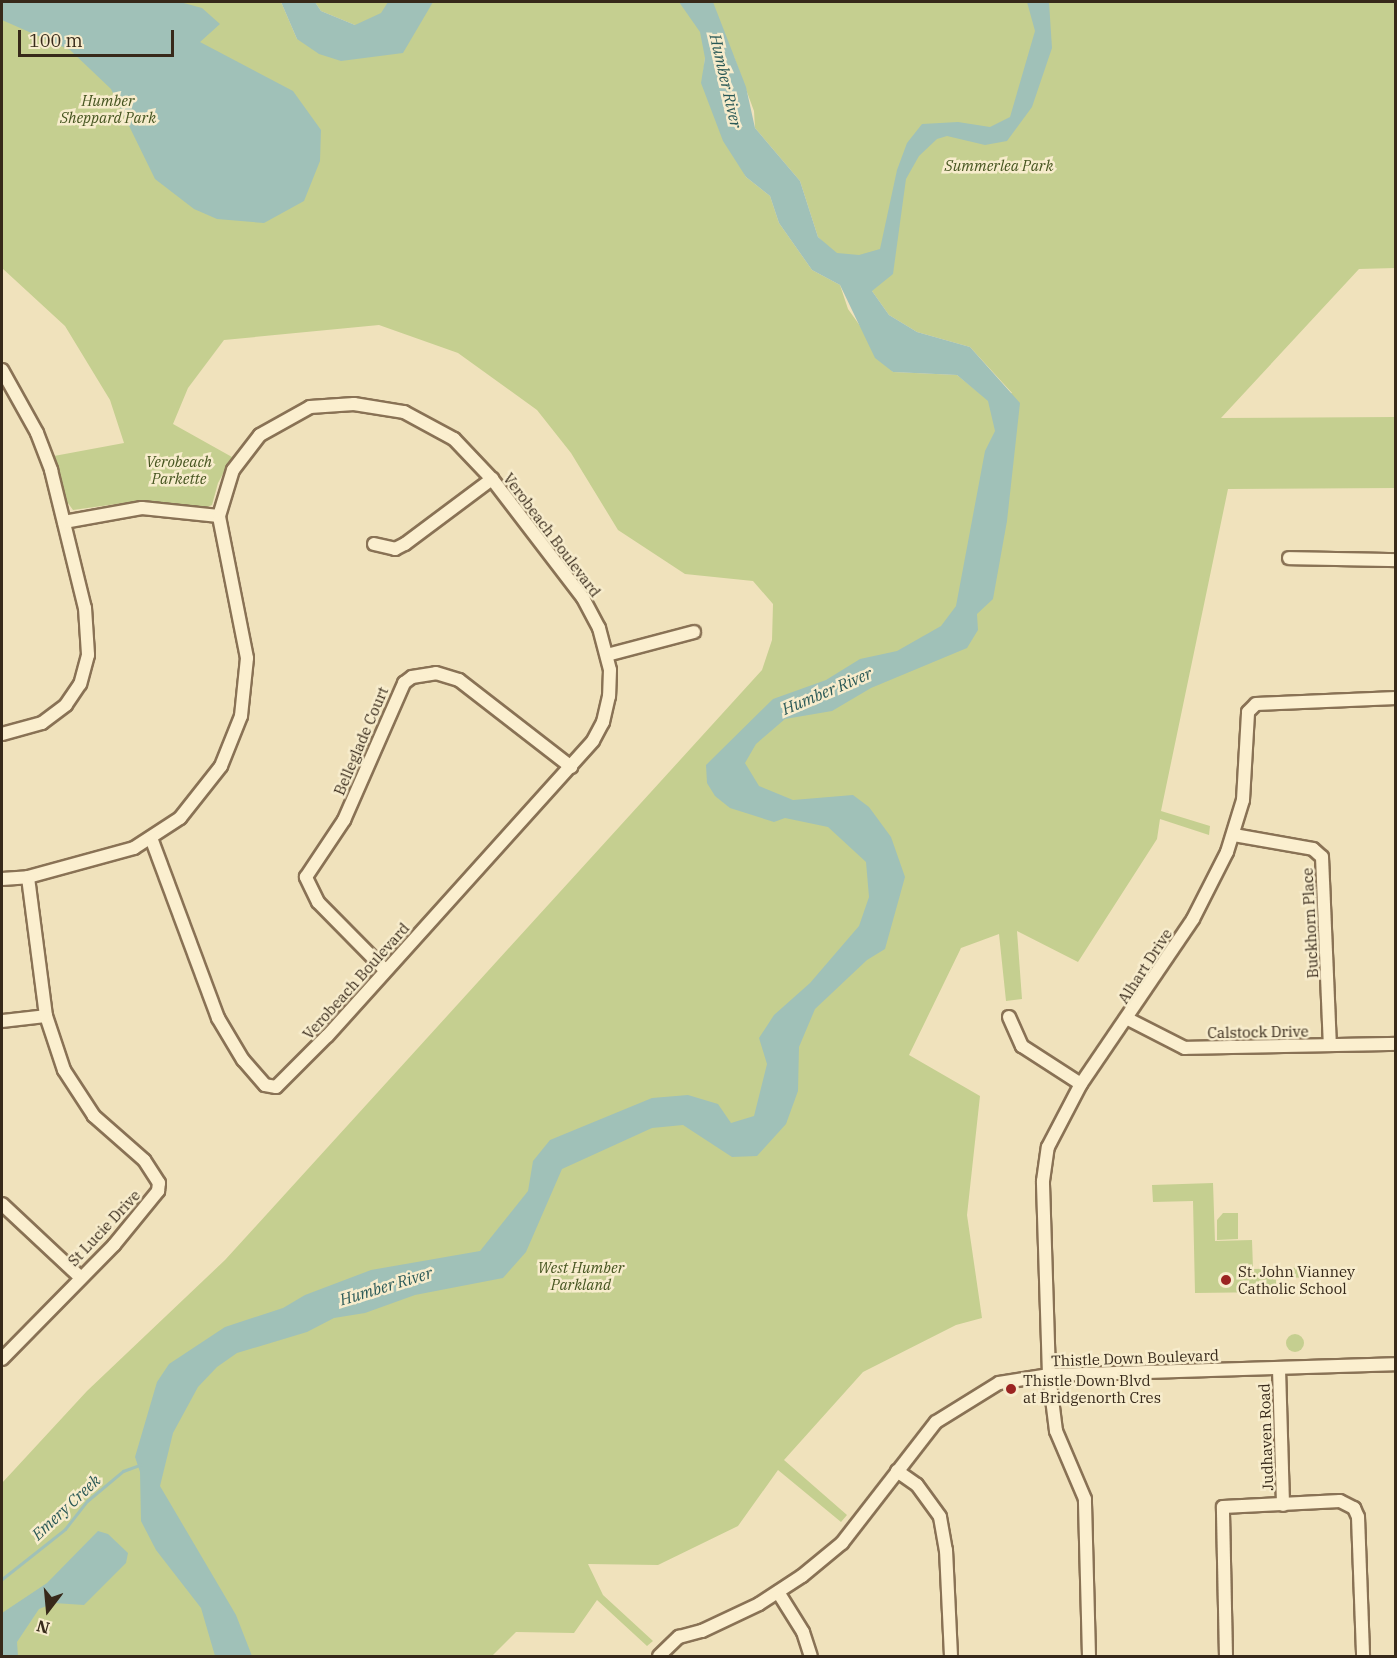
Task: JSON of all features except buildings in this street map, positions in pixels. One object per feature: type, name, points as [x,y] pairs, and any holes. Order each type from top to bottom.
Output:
[{"type":"street","points":[[2,370],[38,433],[64,522],[85,608],[86,669],[70,699],[52,716],[2,734]]},
{"type":"street","name":"Verobeach Boulevard","points":[[2,879],[28,878],[111,857],[151,838],[180,818],[200,796],[221,766],[241,716],[247,658],[219,516],[226,485],[250,446],[297,412],[326,405],[381,405],[414,416],[454,439],[492,479],[583,598],[599,628],[607,655],[609,696],[603,722],[571,767],[283,1084],[269,1087],[243,1060],[218,1018],[151,838]]},
{"type":"street","points":[[374,544],[395,549],[405,544],[492,479]]},
{"type":"street","points":[[64,522],[142,508],[219,516]]},
{"type":"street","points":[[1289,558],[1395,560]]},
{"type":"street","points":[[607,655],[694,632]]},
{"type":"street","name":"Belleglade Court","points":[[385,970],[318,902],[306,877],[344,820],[404,683],[429,673],[459,680],[571,767]]},
{"type":"street","name":"Alhart Drive","points":[[1089,1656],[1085,1499],[1056,1431],[1049,1375],[1044,1162],[1081,1084],[1128,1019],[1193,919],[1234,835],[1243,800],[1248,712],[1256,704],[1395,699]]},
{"type":"street","name":"Buckhorn Place","points":[[1234,835],[1313,849],[1322,857],[1330,1045]]},
{"type":"street","name":"St Lucie Drive","points":[[2,1359],[147,1206],[158,1191],[159,1183],[144,1160],[83,1103],[64,1070],[46,1016],[28,878]]},
{"type":"street","points":[[2,1021],[46,1016]]},
{"type":"street","points":[[1009,1017],[1022,1046],[1081,1084]]},
{"type":"street","name":"Calstock Drive","points":[[1128,1019],[1185,1048],[1395,1044]]},
{"type":"street","points":[[2,1204],[80,1277]]},
{"type":"street","name":"Thistle Down Boulevard","points":[[659,1656],[679,1637],[702,1631],[778,1592],[842,1543],[936,1422],[957,1406],[999,1383],[1049,1375],[1395,1364]]},
{"type":"street","name":"Judhaven Road","points":[[1279,1369],[1283,1504]]},
{"type":"street","points":[[897,1471],[917,1485],[940,1517],[946,1550],[951,1656]]},
{"type":"street","points":[[1226,1656],[1223,1507],[1340,1501],[1354,1508],[1358,1517],[1363,1656]]},
{"type":"street","points":[[778,1592],[799,1624],[811,1656]]},
{"type":"green space","name":"West Humber Parkland","points":[[2,2],[281,2],[297,39],[355,25],[321,11],[315,2],[1395,2],[1395,268],[1359,269],[1221,418],[1395,417],[1395,488],[1228,489],[1161,811],[1210,826],[1209,835],[1160,819],[1157,839],[1078,962],[1017,931],[1022,999],[1006,1001],[999,934],[961,948],[909,1055],[980,1096],[967,1215],[982,1318],[956,1325],[863,1372],[784,1460],[847,1515],[841,1522],[778,1470],[738,1526],[658,1565],[588,1564],[603,1595],[653,1641],[647,1646],[597,1600],[574,1633],[516,1632],[492,1656],[2,1656],[2,1483],[87,1391],[225,1260],[762,670],[772,640],[773,604],[753,581],[685,574],[618,530],[571,453],[537,410],[458,353],[379,325],[224,340],[188,388],[173,424],[232,457],[218,483],[212,505],[201,510],[131,502],[73,510],[65,499],[54,456],[124,443],[110,400],[65,326],[2,268]],"holes":[[[734,57],[754,111],[755,128],[800,181],[818,237],[872,291],[889,315],[917,332],[970,347],[1012,393],[988,400],[957,375],[893,372],[848,309],[840,285],[812,270],[779,223],[770,196],[746,177],[702,84],[705,58]]]},
{"type":"green space","points":[[1213,1183],[1215,1241],[1252,1240],[1253,1269],[1325,1267],[1325,1277],[1276,1278],[1276,1292],[1195,1293],[1193,1201],[1153,1202],[1152,1185]]},
{"type":"green space","points":[[1223,1213],[1238,1213],[1238,1239],[1217,1240],[1217,1220]]},
{"type":"green space","points":[[1295,1334],[1303,1339],[1304,1343],[1299,1351],[1295,1352],[1287,1347],[1286,1343],[1291,1335]]},
{"type":"water","points":[[2,2],[180,2],[202,8],[220,24],[200,42],[293,91],[321,130],[320,161],[304,201],[264,223],[217,219],[194,209],[155,179],[111,89],[70,50],[2,20]]},
{"type":"water","points":[[281,2],[315,2],[321,11],[355,25],[381,13],[388,2],[433,2],[403,53],[341,61],[319,54],[297,39]]},
{"type":"water","name":"Humber River","points":[[679,2],[713,2],[746,87],[755,128],[800,181],[818,237],[837,253],[859,255],[880,249],[897,170],[907,143],[922,124],[958,122],[990,127],[1010,117],[1035,31],[1027,2],[1049,2],[1052,48],[1032,107],[1007,141],[985,145],[947,136],[937,139],[919,156],[906,179],[893,274],[872,291],[889,315],[917,332],[970,347],[1020,403],[1007,521],[993,599],[977,614],[978,630],[967,648],[871,688],[832,711],[785,719],[756,744],[745,763],[759,786],[793,800],[853,795],[869,807],[891,837],[905,877],[885,949],[867,960],[815,1009],[799,1047],[798,1091],[786,1124],[757,1156],[732,1157],[683,1125],[652,1128],[562,1169],[526,1252],[503,1278],[415,1295],[365,1313],[334,1318],[307,1332],[237,1353],[217,1367],[198,1387],[173,1433],[160,1486],[236,1615],[252,1656],[215,1656],[201,1608],[156,1550],[141,1521],[140,1472],[135,1457],[157,1382],[169,1364],[225,1327],[283,1308],[305,1295],[371,1270],[480,1251],[528,1191],[533,1161],[550,1140],[652,1098],[688,1095],[718,1104],[731,1123],[754,1116],[767,1064],[759,1038],[774,1015],[810,983],[859,926],[869,897],[866,862],[828,827],[785,818],[774,822],[730,808],[715,796],[707,783],[706,765],[773,699],[826,680],[860,659],[897,651],[941,626],[956,606],[985,451],[995,431],[988,401],[957,375],[893,372],[875,358],[840,285],[812,270],[779,223],[770,196],[746,177],[723,141],[701,83],[705,58],[700,32]]},
{"type":"water","points":[[98,1531],[108,1534],[128,1553],[126,1563],[84,1605],[54,1603],[39,1609],[17,1642],[18,1656],[2,1656],[2,1613],[47,1583]]},
{"type":"waterway","name":"Emery Creek","points":[[2,1579],[65,1529],[87,1501],[123,1471],[142,1464]]},
{"type":"place","name":"St. John Vianney Catholic School","points":[[1226,1280]]},
{"type":"place","name":"Thistle Down Blvd at Bridgenorth Cres","points":[[1011,1389]]},
{"type":"park label","name":"Humber Sheppard Park","points":[[108,108]]},
{"type":"park label","name":"Summerlea Park","points":[[999,166]]},
{"type":"park label","name":"Verobeach Parkette","points":[[179,470]]}]
